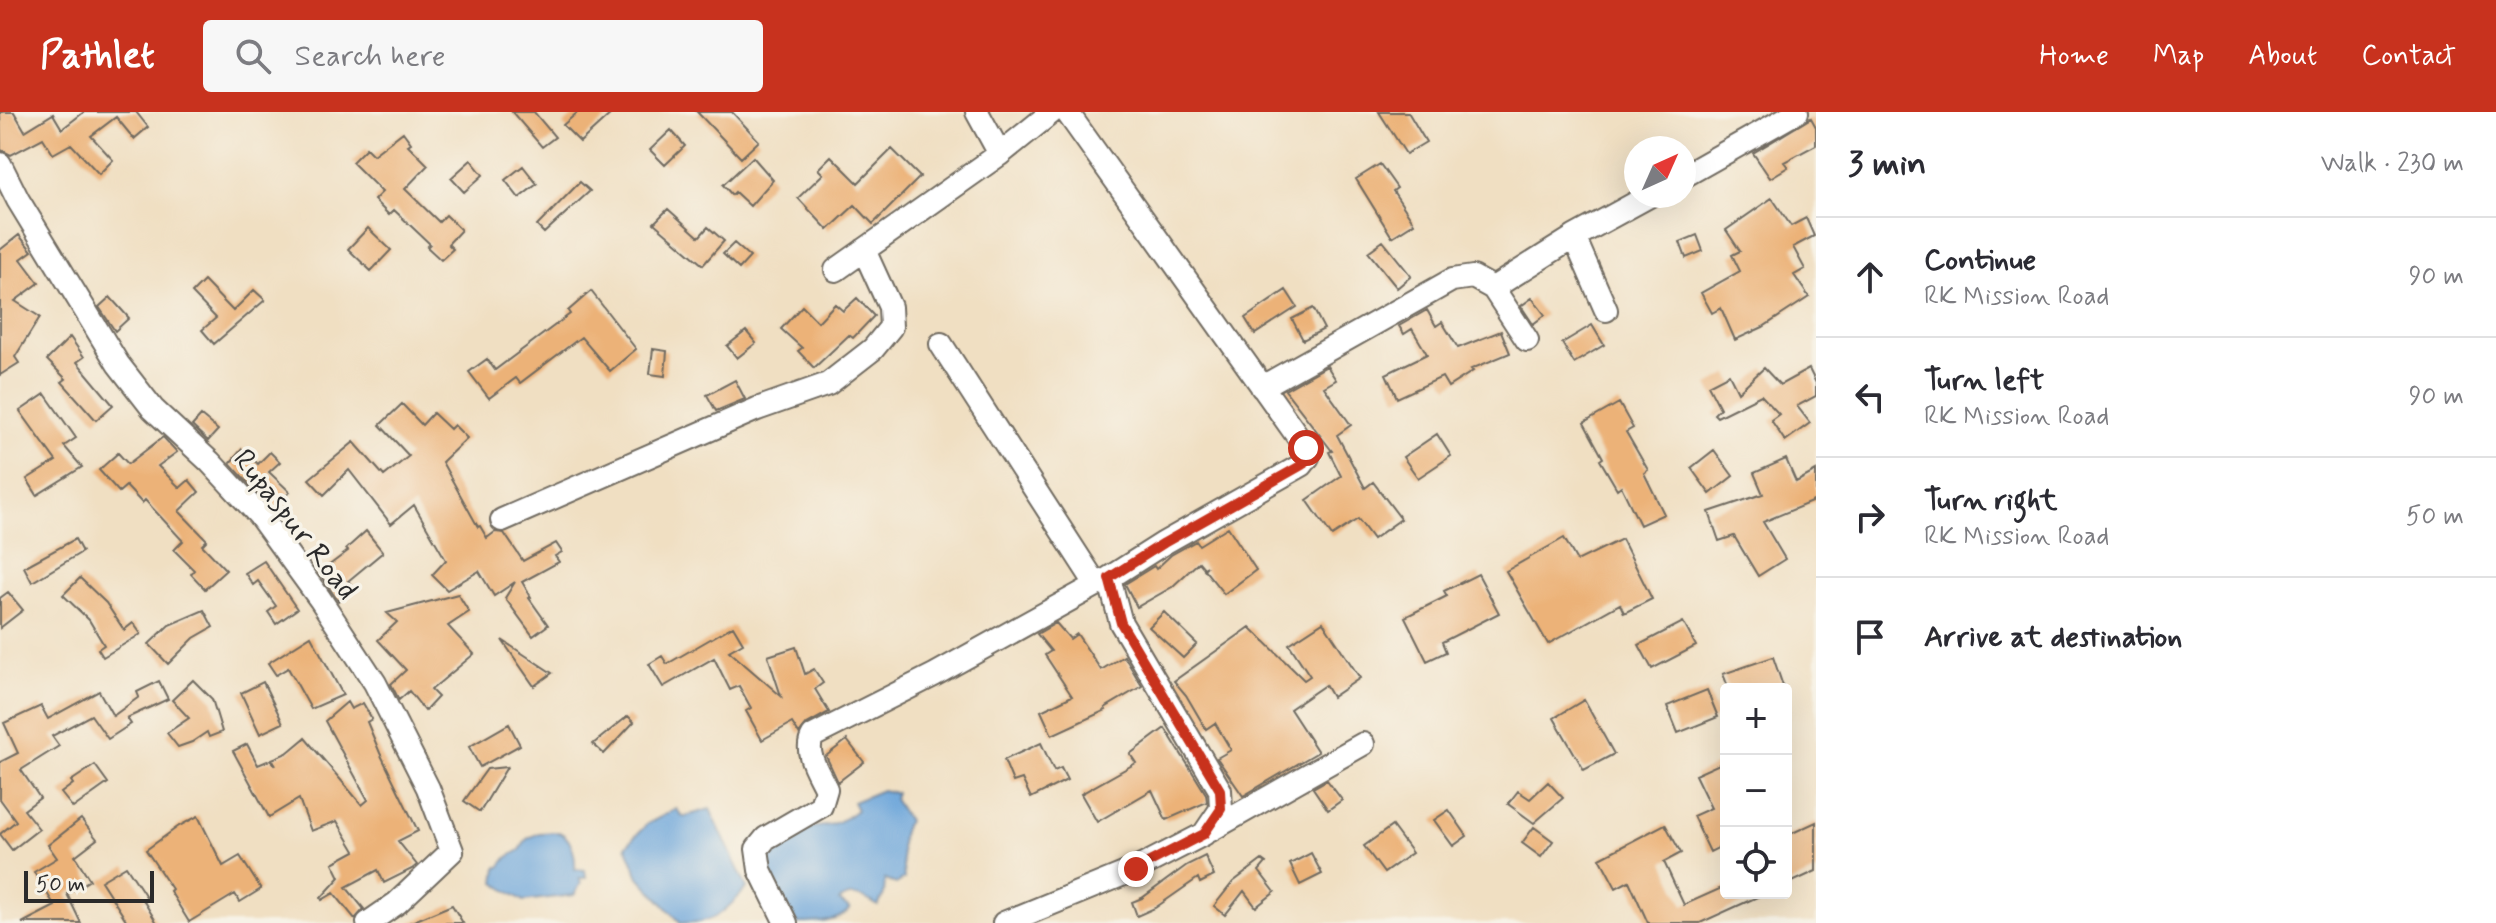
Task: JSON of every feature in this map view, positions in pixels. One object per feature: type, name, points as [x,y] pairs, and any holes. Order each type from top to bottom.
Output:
[{"type":"street","points":[[977,112],[1000,154]]},
{"type":"street","points":[[836,270],[1000,154],[1052,112]]},
{"type":"street","points":[[786,923],[760,870],[757,849],[766,838],[821,806],[826,789],[810,756],[809,741],[813,736],[934,675],[1102,581],[1302,465],[1308,457],[1306,448],[1067,112]]},
{"type":"street","points":[[1696,169],[1797,112]]},
{"type":"street","name":"Rupaspur Road","points":[[0,164],[18,200],[118,364],[153,409],[210,462],[259,515],[320,599],[375,683],[428,788],[452,851],[397,903],[368,923]]},
{"type":"street","points":[[1493,288],[1627,208]]},
{"type":"street","points":[[1574,237],[1606,310]]},
{"type":"street","points":[[502,520],[757,409],[828,384],[873,349],[891,327],[890,307],[864,250]]},
{"type":"street","points":[[1262,387],[1452,280],[1473,277],[1493,288],[1527,340]]},
{"type":"street","points":[[941,344],[1102,581],[1121,623],[1220,790],[1221,809],[1204,834]]},
{"type":"street","points":[[1004,923],[1136,869],[1363,744]]},
{"type":"water","points":[[882,790],[896,793],[894,799],[908,821],[901,841],[904,879],[896,884],[885,880],[884,894],[878,906],[863,898],[848,896],[839,901],[850,909],[845,914],[833,920],[798,923],[788,911],[766,867],[765,847],[800,826],[823,826],[844,819],[857,810],[853,802]]},
{"type":"water","points":[[676,809],[683,817],[710,809],[747,888],[712,919],[681,923],[639,877],[626,846],[647,824]]},
{"type":"water","points":[[559,832],[567,838],[572,848],[575,869],[585,870],[586,878],[579,878],[581,883],[574,895],[524,901],[495,883],[497,867],[520,850],[527,839],[539,833]]},
{"type":"building","points":[[0,112],[14,112],[25,131],[53,114],[62,129],[84,112],[136,112],[148,127],[134,139],[116,117],[91,136],[113,160],[99,174],[71,144],[53,154],[43,138],[11,155],[1,150]]},
{"type":"building","points":[[512,112],[534,112],[555,137],[542,147]]},
{"type":"building","points":[[578,112],[613,112],[580,142],[563,125]]},
{"type":"building","points":[[697,112],[732,112],[759,141],[741,158]]},
{"type":"building","points":[[1379,112],[1408,112],[1426,142],[1406,154]]},
{"type":"building","points":[[1811,118],[1816,127],[1816,145],[1784,162],[1788,167],[1770,178],[1753,153]]},
{"type":"building","points":[[671,130],[685,146],[665,165],[650,150]]},
{"type":"building","points":[[403,132],[411,143],[408,145],[428,165],[405,189],[439,222],[446,215],[461,230],[448,244],[453,249],[441,260],[427,247],[430,244],[394,210],[389,215],[374,200],[382,192],[352,162],[366,148],[373,155]]},
{"type":"building","points":[[892,149],[920,177],[873,224],[855,205],[828,230],[798,198],[823,174],[818,169],[831,156],[858,183]]},
{"type":"building","points":[[753,157],[773,180],[750,206],[723,185]]},
{"type":"building","points":[[471,160],[483,175],[464,192],[451,178]]},
{"type":"building","points":[[1380,164],[1397,188],[1393,191],[1414,223],[1392,237],[1356,179]]},
{"type":"building","points":[[523,166],[537,184],[519,198],[505,180]]},
{"type":"building","points":[[580,182],[590,191],[544,233],[537,226]]},
{"type":"building","points":[[1772,198],[1791,226],[1806,218],[1814,236],[1793,247],[1805,269],[1794,275],[1809,297],[1763,327],[1735,340],[1721,308],[1712,313],[1701,293],[1740,271],[1732,255],[1740,251],[1726,230]]},
{"type":"building","points":[[668,209],[699,237],[708,227],[724,241],[703,265],[654,223]]},
{"type":"building","points":[[368,228],[391,250],[371,271],[348,249]]},
{"type":"building","points":[[19,235],[32,251],[21,259],[39,283],[15,301],[40,317],[15,357],[19,363],[0,375],[0,250]]},
{"type":"building","points":[[1697,235],[1703,251],[1686,258],[1680,242]]},
{"type":"building","points":[[1383,241],[1411,276],[1397,288],[1368,252]]},
{"type":"building","points":[[734,243],[750,257],[739,269],[723,254]]},
{"type":"building","points":[[204,281],[233,311],[254,290],[265,300],[214,344],[202,330],[216,318],[192,293]]},
{"type":"building","points":[[1286,290],[1297,307],[1255,334],[1245,318]]},
{"type":"building","points":[[591,291],[636,349],[610,371],[581,337],[520,383],[516,378],[489,398],[469,372],[487,359],[495,370],[570,314],[568,311]]},
{"type":"building","points":[[110,297],[129,318],[115,331],[99,307]]},
{"type":"building","points":[[857,298],[874,316],[853,338],[849,335],[814,368],[798,351],[802,348],[781,329],[802,306],[818,322],[835,304],[843,311]]},
{"type":"building","points":[[1532,298],[1545,315],[1533,324],[1521,306]]},
{"type":"building","points":[[1313,308],[1324,329],[1303,340],[1292,319]]},
{"type":"building","points":[[1427,310],[1436,326],[1442,322],[1458,348],[1501,331],[1510,353],[1471,369],[1473,371],[1448,387],[1442,377],[1397,398],[1386,374],[1427,354],[1412,329],[1404,334],[1399,326]]},
{"type":"building","points":[[1592,325],[1604,345],[1574,363],[1562,343]]},
{"type":"building","points":[[746,331],[756,343],[737,358],[727,346]]},
{"type":"building","points":[[70,337],[84,357],[77,362],[113,405],[96,420],[62,382],[66,379],[47,360]]},
{"type":"building","points":[[653,349],[667,351],[665,376],[650,374]]},
{"type":"building","points":[[1327,366],[1336,380],[1324,387],[1351,425],[1337,435],[1365,488],[1373,482],[1401,519],[1373,539],[1358,519],[1332,536],[1307,500],[1341,476],[1329,452],[1332,451],[1285,390]]},
{"type":"building","points":[[1764,368],[1780,385],[1809,369],[1816,383],[1816,396],[1797,406],[1810,423],[1785,441],[1771,420],[1779,414],[1761,395],[1717,417],[1714,414],[1720,408],[1708,385],[1729,374],[1738,392]]},
{"type":"building","points":[[735,380],[745,399],[716,411],[707,395]]},
{"type":"building","points":[[45,394],[76,438],[64,446],[82,467],[37,495],[27,479],[56,461],[20,411]]},
{"type":"building","points":[[1619,403],[1633,428],[1626,432],[1648,470],[1644,473],[1664,514],[1640,525],[1621,486],[1617,489],[1600,460],[1603,458],[1584,423]]},
{"type":"building","points":[[402,404],[422,425],[433,413],[450,429],[454,425],[467,438],[442,462],[487,538],[495,532],[504,533],[523,561],[556,543],[562,552],[555,556],[559,562],[522,582],[548,625],[533,636],[505,598],[515,582],[494,596],[479,571],[447,590],[432,575],[446,560],[414,505],[391,524],[349,470],[324,495],[309,479],[354,442],[384,476],[409,456],[380,425]]},
{"type":"building","points":[[201,416],[218,430],[208,441],[192,426]]},
{"type":"building","points":[[1437,434],[1451,456],[1418,478],[1403,457]]},
{"type":"building","points":[[163,437],[177,452],[158,466],[180,488],[189,480],[199,492],[179,511],[207,540],[202,545],[226,570],[205,589],[191,574],[194,570],[174,550],[183,541],[145,500],[142,503],[126,486],[119,492],[99,470],[118,453],[128,464]]},
{"type":"building","points":[[242,449],[258,464],[270,452],[280,462],[269,472],[290,492],[273,510],[230,463]]},
{"type":"building","points":[[1714,450],[1733,476],[1710,494],[1691,468]]},
{"type":"building","points":[[1786,459],[1796,482],[1816,471],[1816,500],[1763,522],[1785,559],[1758,576],[1734,536],[1719,541],[1709,512],[1763,494],[1754,473]]},
{"type":"building","points":[[1228,527],[1256,570],[1224,594],[1204,569],[1207,566],[1204,568],[1199,562],[1172,587],[1137,607],[1125,584],[1154,566],[1156,569],[1171,555],[1196,541],[1199,545]]},
{"type":"building","points":[[366,531],[383,552],[348,581],[354,588],[338,601],[319,573],[348,551],[346,549]]},
{"type":"building","points":[[1564,538],[1577,561],[1622,539],[1652,599],[1624,613],[1620,604],[1548,644],[1506,571]]},
{"type":"building","points":[[75,539],[82,552],[32,582],[24,567]]},
{"type":"building","points":[[264,561],[297,609],[276,624],[268,612],[276,606],[258,581],[253,585],[245,573]]},
{"type":"building","points":[[1478,574],[1499,613],[1442,642],[1446,652],[1427,661],[1405,617],[1447,596],[1444,591]]},
{"type":"building","points":[[80,578],[106,603],[124,630],[133,623],[141,634],[103,657],[98,649],[104,645],[89,620],[63,595]]},
{"type":"building","points":[[8,592],[23,610],[0,628],[0,598]]},
{"type":"building","points":[[458,594],[469,612],[448,626],[474,654],[431,690],[438,697],[425,711],[409,691],[399,700],[391,684],[406,670],[378,640],[397,622],[387,613]]},
{"type":"building","points":[[204,610],[213,627],[194,638],[168,664],[149,644],[169,625]]},
{"type":"building","points":[[1164,612],[1197,644],[1183,658],[1149,627]]},
{"type":"building","points":[[1323,622],[1360,678],[1332,697],[1325,685],[1290,709],[1318,752],[1243,796],[1217,758],[1231,750],[1215,723],[1206,729],[1174,681],[1250,627],[1304,680],[1310,676],[1289,644]]},
{"type":"building","points":[[1683,622],[1696,646],[1652,669],[1639,645]]},
{"type":"building","points":[[1056,623],[1070,639],[1077,634],[1101,670],[1124,656],[1142,686],[1106,710],[1052,735],[1041,711],[1072,696],[1045,655],[1051,651],[1037,634]]},
{"type":"building","points":[[733,626],[743,643],[729,651],[781,696],[768,656],[796,647],[805,674],[814,669],[823,683],[815,689],[829,712],[807,724],[799,734],[792,723],[762,740],[746,711],[751,708],[739,686],[730,690],[714,658],[663,687],[649,664],[662,656],[667,664]]},
{"type":"building","points":[[311,636],[343,695],[311,709],[288,668],[276,675],[268,663]]},
{"type":"building","points":[[502,640],[552,673],[534,686]]},
{"type":"building","points":[[1773,657],[1782,683],[1727,683],[1723,674]]},
{"type":"building","points":[[193,680],[212,699],[222,732],[209,737],[207,732],[178,747],[167,733],[189,718],[172,700]]},
{"type":"building","points":[[159,681],[168,699],[127,718],[131,724],[108,739],[91,715],[52,736],[59,746],[21,770],[40,798],[24,810],[39,829],[12,850],[0,834],[16,821],[0,799],[0,762],[18,753],[4,723],[41,706],[48,719],[99,691],[113,716],[139,697],[137,692]]},
{"type":"building","points":[[263,682],[283,723],[260,734],[241,693]]},
{"type":"building","points":[[1707,690],[1718,717],[1678,733],[1667,706]]},
{"type":"building","points":[[1584,700],[1614,754],[1584,770],[1554,718]]},
{"type":"building","points":[[347,702],[351,709],[363,703],[372,719],[367,722],[418,831],[398,841],[417,865],[412,869],[384,883],[378,870],[346,887],[364,909],[355,919],[334,893],[321,898],[340,877],[333,863],[355,851],[337,821],[311,831],[299,799],[269,817],[233,751],[247,744],[258,765],[270,760],[276,766],[272,759],[287,753],[305,738],[362,805],[368,800],[325,721]]},
{"type":"building","points":[[628,716],[634,722],[604,754],[593,744]]},
{"type":"building","points":[[509,724],[520,745],[480,767],[469,747]]},
{"type":"building","points":[[1165,728],[1206,794],[1207,802],[1166,820],[1152,790],[1097,822],[1081,794],[1136,763],[1130,754]]},
{"type":"building","points":[[847,740],[864,762],[838,782],[826,756]]},
{"type":"building","points":[[1041,743],[1054,771],[1061,768],[1067,780],[1031,798],[1022,779],[1013,782],[1004,760]]},
{"type":"building","points":[[1720,764],[1720,847],[1710,852],[1693,816],[1711,808],[1695,775]]},
{"type":"building","points":[[95,765],[108,783],[73,808],[61,793],[73,784],[71,781]]},
{"type":"building","points":[[507,767],[480,812],[464,801],[487,769]]},
{"type":"building","points":[[1327,780],[1342,800],[1328,810],[1313,788]]},
{"type":"building","points":[[1548,782],[1563,798],[1534,823],[1508,804],[1518,791],[1530,799]]},
{"type":"building","points":[[1449,810],[1467,836],[1453,846],[1434,820]]},
{"type":"building","points":[[198,816],[223,866],[240,856],[261,889],[240,902],[235,894],[189,922],[146,850]]},
{"type":"building","points":[[81,819],[97,839],[75,856],[90,880],[67,894],[81,923],[22,923],[55,906],[34,872],[57,858],[48,845]]},
{"type":"building","points":[[1816,822],[1816,871],[1792,882],[1792,833]]},
{"type":"building","points":[[1665,824],[1681,853],[1664,862],[1684,905],[1720,889],[1720,899],[1753,899],[1700,923],[1648,923],[1629,881],[1616,888],[1600,858]]},
{"type":"building","points":[[1392,826],[1412,853],[1384,873],[1364,846]]},
{"type":"building","points":[[1534,827],[1553,841],[1541,857],[1522,843]]},
{"type":"building","points":[[1311,853],[1322,874],[1300,885],[1290,864]]},
{"type":"building","points":[[1205,856],[1214,876],[1200,883],[1198,878],[1155,908],[1137,916],[1132,902]]},
{"type":"building","points":[[1262,860],[1266,863],[1259,871],[1275,892],[1256,907],[1244,891],[1225,915],[1214,906],[1233,882]]},
{"type":"building","points":[[126,866],[147,898],[143,900],[157,923],[128,923],[101,881]]},
{"type":"building","points":[[452,905],[463,923],[409,923]]},
{"type":"route","points":[[1136,869],[1204,834],[1221,809],[1220,790],[1121,623],[1109,578],[1164,543],[1302,465],[1308,457],[1306,448]]}]
